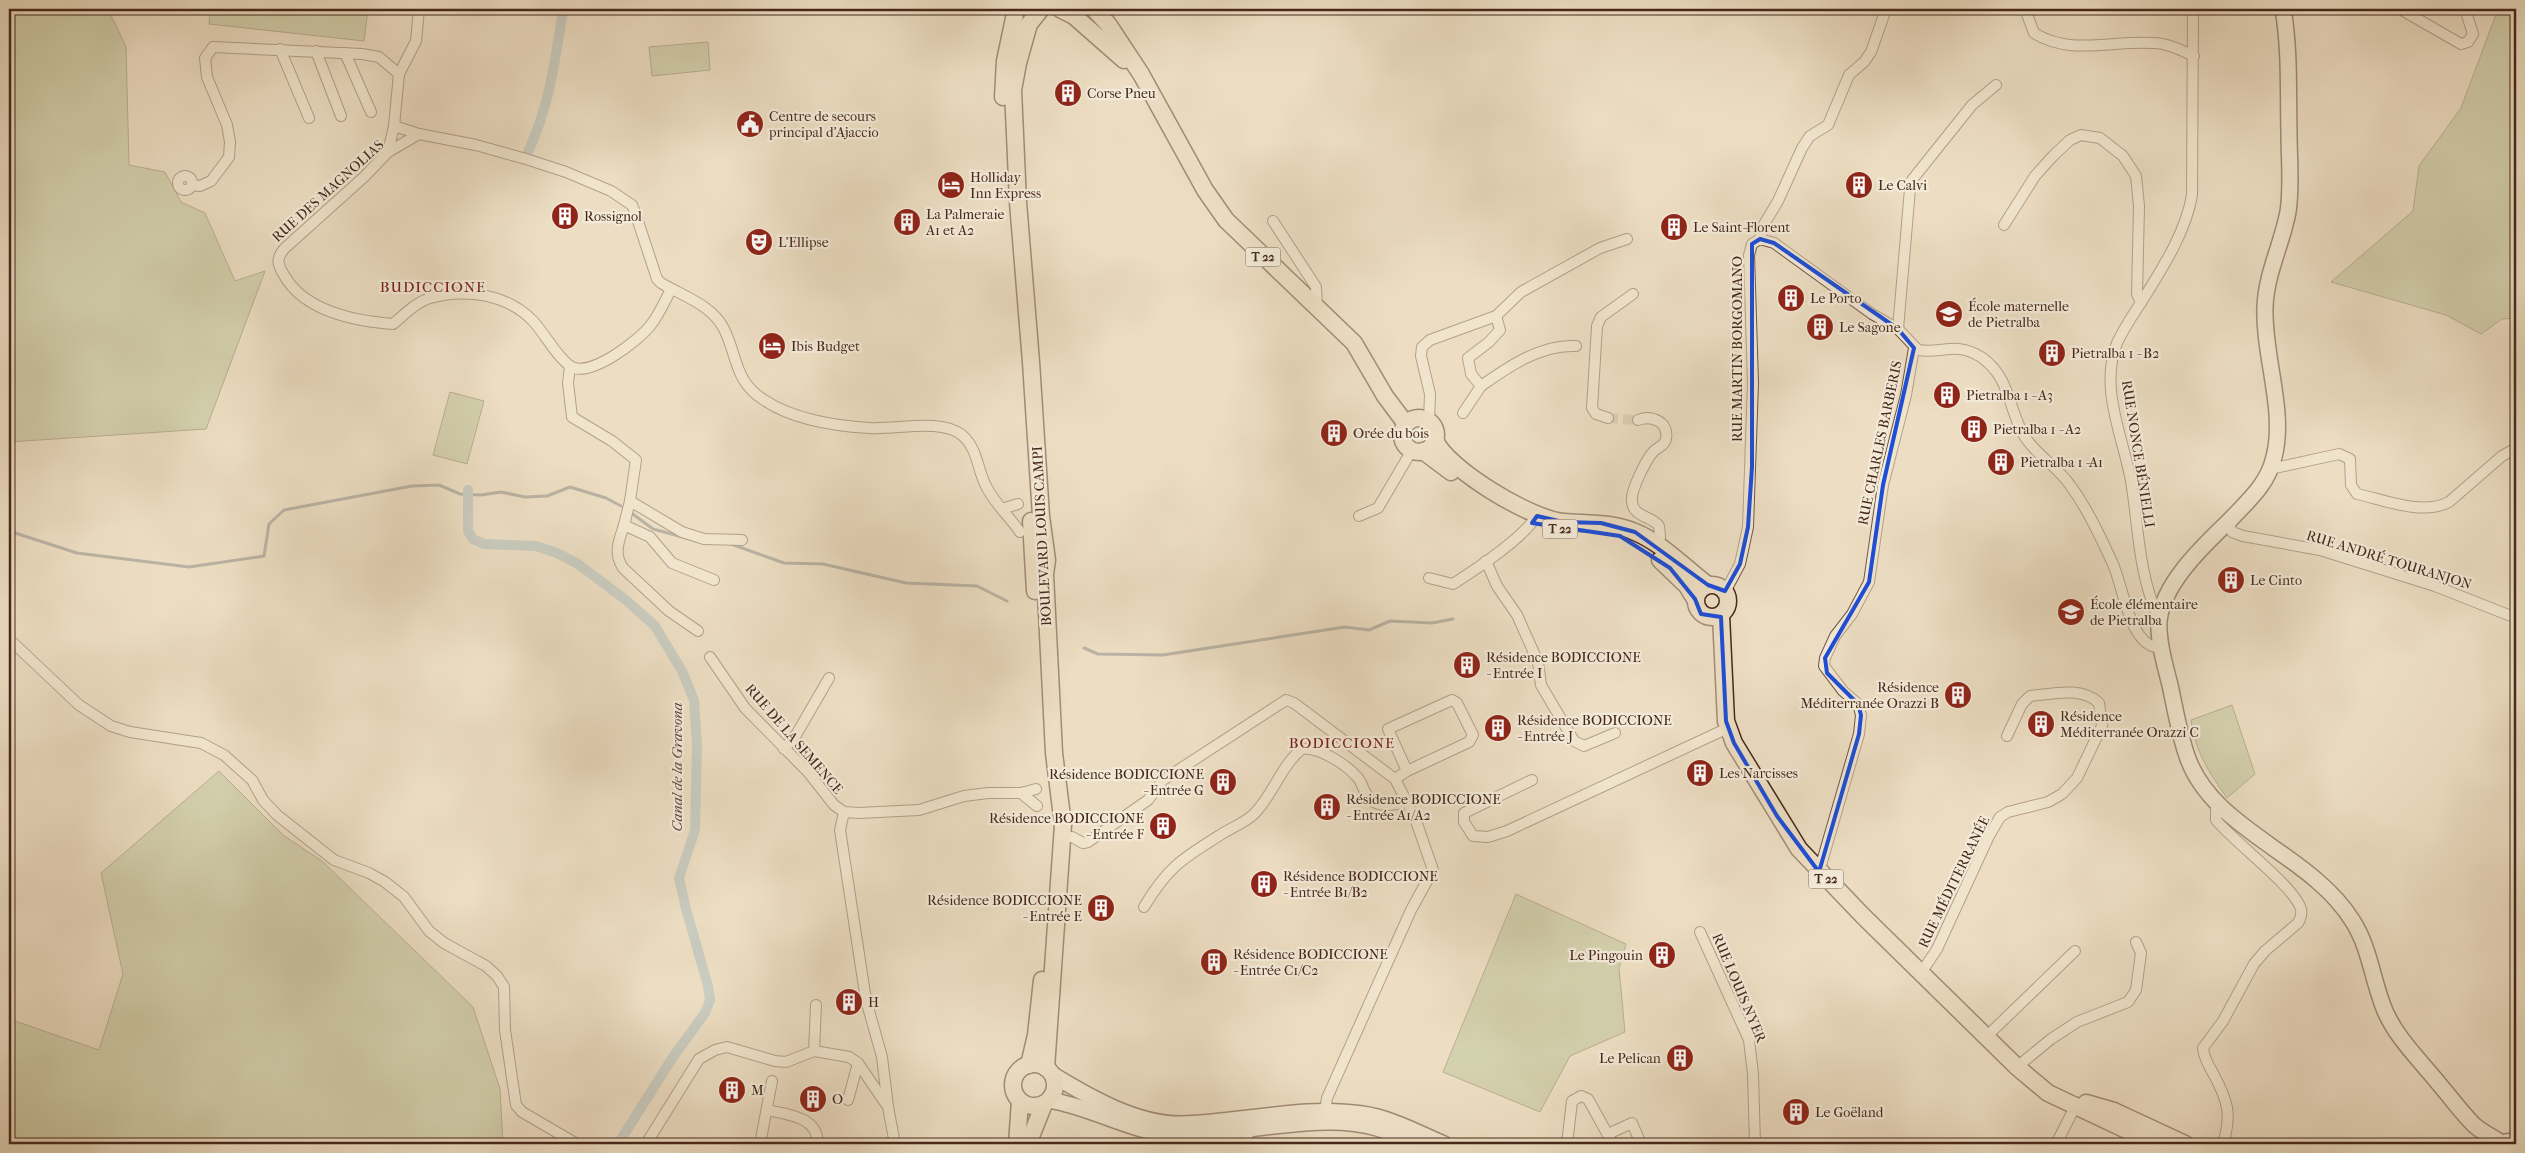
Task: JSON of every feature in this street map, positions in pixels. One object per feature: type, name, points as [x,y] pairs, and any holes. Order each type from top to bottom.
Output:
[{"type":"main road","name":"BOULEVARD LOUIS CAMPI","points":[[1016,9],[1005,61],[1004,154],[1034,560],[1044,739],[1052,826],[1042,977],[1036,1035],[1029,1065]]},
{"type":"main road","name":"BOULEVARD LOUIS CAMPI","points":[[1041,9],[1029,24],[1018,63],[1013,90],[1018,202],[1032,362],[1041,516],[1046,560],[1045,574],[1054,753],[1063,825],[1050,1072]]},
{"type":"main road","name":"T 22","points":[[1060,9],[1074,16],[1141,74]]},
{"type":"main road","name":"T 22","points":[[1094,9],[1108,24],[1141,74],[1205,190],[1226,220],[1354,344],[1384,396],[1406,424]]},
{"type":"main road","points":[[1420,418],[1429,422],[1435,430],[1423,447],[1403,438],[1406,424],[1420,418]]},
{"type":"main road","name":"T 22","points":[[1423,447],[1443,452],[1494,493],[1535,520],[1559,529],[1605,533],[1634,542],[1670,568],[1695,599]]},
{"type":"main road","name":"T 22","points":[[1535,520],[1601,523],[1635,532],[1658,546],[1708,585]]},
{"type":"main road","points":[[1708,585],[1717,586],[1725,592],[1728,602],[1721,615],[1710,618],[1700,614],[1695,599],[1700,590],[1708,585]]},
{"type":"main road","name":"T 22","points":[[1721,615],[1726,721],[1728,728],[1734,743],[1777,816],[1799,849],[1819,872],[1986,1037],[2048,1093],[2156,1144]]},
{"type":"main road","points":[[1019,1143],[1046,1102],[1055,1088],[1050,1072],[1035,1064],[1022,1068],[1014,1079],[1014,1092],[1020,1101],[1032,1106],[1046,1102]]},
{"type":"main road","name":"T 22","points":[[2038,1083],[2087,1103],[2114,1111],[2185,1144]]},
{"type":"main road","points":[[1019,1143],[1020,1101]]},
{"type":"street","points":[[388,152],[394,126],[399,74],[416,40],[418,9]]},
{"type":"street","name":"RUE MARTIN BORGOMANO","points":[[1725,592],[1740,564],[1748,527],[1752,467],[1753,383],[1749,255],[1752,244],[1760,239],[1763,226],[1778,201],[1802,148],[1810,136],[1828,125],[1849,74],[1864,62],[1871,52],[1886,9]]},
{"type":"street","points":[[2025,9],[2034,33],[2059,45],[2089,46],[2154,43],[2181,50],[2194,56]]},
{"type":"street","name":"RUE NONCE BÉNIELLI","points":[[2159,619],[2148,595],[2138,552],[2130,481],[2113,403],[2112,377],[2116,346],[2124,327],[2162,270],[2190,209],[2193,185],[2193,9]]},
{"type":"street","points":[[2283,9],[2287,45],[2290,194],[2284,230],[2265,305],[2266,342],[2277,437],[2274,457],[2270,469],[2253,498],[2191,560],[2171,589],[2159,619],[2161,648],[2187,756],[2198,780],[2216,804],[2270,843],[2330,893],[2352,920],[2365,946],[2388,1017],[2396,1031],[2475,1125],[2505,1144]]},
{"type":"street","points":[[2400,9],[2461,44],[2468,42],[2473,34],[2465,9]]},
{"type":"street","points":[[192,185],[200,186],[211,181],[229,158],[230,142],[227,125],[207,76],[205,58],[213,47],[316,51],[379,57],[399,74]]},
{"type":"street","points":[[280,50],[309,118]]},
{"type":"street","points":[[316,51],[341,116]]},
{"type":"street","points":[[345,53],[371,112]]},
{"type":"street","points":[[1898,329],[1912,180],[1972,105],[1996,85]]},
{"type":"street","points":[[394,126],[420,134],[476,145],[566,172],[611,192],[632,205],[658,279],[714,315],[724,329],[741,379],[751,390],[765,401],[797,415],[850,426],[871,428],[947,427],[962,435],[970,444],[977,458],[985,486],[1020,532]]},
{"type":"street","name":"RUE DES MAGNOLIAS","points":[[420,134],[388,152],[279,255],[278,264],[291,288],[306,300],[332,312],[359,320],[393,324],[413,307],[429,298],[460,294],[486,296],[504,301],[522,310],[570,366]]},
{"type":"street","points":[[2004,225],[2035,176],[2070,140],[2081,135],[2100,138],[2123,156],[2136,176],[2139,206],[2137,294],[2141,303]]},
{"type":"street","points":[[1273,221],[1316,287],[1317,307]]},
{"type":"street","points":[[1429,422],[1430,394],[1421,356],[1422,347],[1430,340],[1496,316],[1521,292],[1600,248],[1627,239]]},
{"type":"street","points":[[1760,239],[1774,243],[1872,314],[1898,329],[1914,348],[1924,351],[1949,347],[1965,350],[1980,357],[1997,371],[2007,387],[2022,432],[2070,484],[2094,525],[2119,576],[2133,627],[2148,645],[2161,648]]},
{"type":"street","points":[[671,289],[651,325],[631,343],[592,367],[582,370],[570,366],[568,383],[572,417],[612,441],[636,460],[630,501],[616,551],[622,568],[669,610],[698,631]]},
{"type":"street","points":[[1608,418],[1596,414],[1592,408],[1597,326],[1601,317],[1633,294]]},
{"type":"street","points":[[1481,386],[1471,374],[1468,358],[1489,342],[1500,330],[1496,316]]},
{"type":"street","points":[[1463,413],[1481,386],[1511,365],[1563,345],[1576,346]]},
{"type":"street","name":"RUE CHARLES BARBERIS","points":[[1819,872],[1859,734],[1861,715],[1858,704],[1827,673],[1824,666],[1825,658],[1835,636],[1852,614],[1869,582],[1883,485],[1906,395],[1914,348]]},
{"type":"street","points":[[1638,420],[1647,416],[1656,419],[1663,425],[1666,434],[1666,440],[1654,450],[1646,462],[1631,501],[1634,509],[1660,526],[1658,546]]},
{"type":"street","points":[[1359,516],[1378,508],[1423,447]]},
{"type":"street","points":[[2270,469],[2339,454],[2346,455],[2350,459],[2351,485],[2357,494],[2425,508],[2440,507],[2449,502],[2502,456],[2516,448]]},
{"type":"street","points":[[630,501],[682,532],[704,539],[742,540]]},
{"type":"street","points":[[1002,509],[1018,504]]},
{"type":"street","points":[[1429,578],[1453,584],[1486,561],[1535,520]]},
{"type":"street","name":"RUE ANDRÉ TOURANJON","points":[[2228,522],[2232,532],[2243,536],[2320,550],[2435,586],[2516,618]]},
{"type":"street","points":[[624,525],[650,537],[672,563],[714,580]]},
{"type":"street","points":[[1486,561],[1497,586],[1517,615],[1538,662],[1541,685],[1574,741],[1584,746],[1615,733]]},
{"type":"street","points":[[9,639],[80,705],[111,726],[130,732],[201,743],[224,755],[252,780],[263,800],[277,815],[334,860],[369,873],[385,882],[404,897],[429,931],[444,943],[492,971],[504,988],[504,1030],[516,1105],[522,1112],[577,1144]]},
{"type":"street","name":"RUE DE LA SEMENCE","points":[[710,657],[745,708],[808,772],[834,805],[844,812],[919,810],[964,796],[988,793],[1021,794],[1036,789]]},
{"type":"street","points":[[784,749],[796,735],[829,678]]},
{"type":"street","name":"RUE MÉDITERRANÉE","points":[[1921,973],[1937,949],[1989,836],[2000,817],[2008,812],[2048,802],[2062,794],[2077,778],[2102,726],[2099,703],[2092,697],[2079,692],[2030,696],[2022,704],[2006,736]]},
{"type":"street","points":[[1072,837],[1084,844],[1088,842],[1148,800],[1162,780],[1286,700],[1395,779],[1415,818],[1433,870],[1412,910],[1327,1098],[1324,1117]]},
{"type":"street","points":[[1395,779],[1407,771],[1469,742],[1473,735],[1458,703],[1452,700],[1388,729],[1407,771]]},
{"type":"street","points":[[1532,780],[1464,813],[1464,822],[1473,836],[1488,837],[1507,832],[1728,728]]},
{"type":"street","points":[[1144,907],[1158,883],[1178,862],[1254,815],[1284,772],[1292,756],[1302,749],[1321,751],[1358,778],[1369,798],[1377,803],[1386,806],[1407,802]]},
{"type":"street","points":[[1021,794],[1037,806]]},
{"type":"street","points":[[2216,804],[2216,820],[2257,861],[2290,890],[2301,909],[2302,917],[2298,923],[2265,951],[2254,964],[2223,1021],[2203,1048],[2204,1057],[2225,1094],[2229,1108],[2223,1144]]},
{"type":"street","points":[[844,812],[840,830],[866,1000],[882,1057],[888,1107],[896,1144]]},
{"type":"street","points":[[2257,861],[2260,852],[2270,843]]},
{"type":"street","name":"RUE LOUIS NYER","points":[[1700,932],[1749,1040],[1753,1074],[1755,1144]]},
{"type":"street","points":[[2017,1067],[2051,1039],[2077,1022],[2128,1002],[2136,990],[2141,954],[2136,942]]},
{"type":"street","points":[[1986,1037],[2075,951]]},
{"type":"street","points":[[814,1051],[816,1005]]},
{"type":"street","points":[[645,1143],[699,1059],[715,1050],[727,1047],[738,1048],[775,1062],[786,1062],[814,1051],[848,1057],[858,1063],[888,1107]]},
{"type":"street","points":[[848,1100],[858,1063]]},
{"type":"street","points":[[1050,1072],[1120,1110],[1148,1119],[1179,1124],[1253,1123],[1324,1117],[1381,1118],[1444,1144]]},
{"type":"street","points":[[760,1144],[772,1080]]},
{"type":"street","points":[[1567,1144],[1572,1101],[1581,1096],[1588,1099],[1613,1144]]},
{"type":"street","points":[[1046,1102],[1072,1104],[1146,1130],[1180,1135],[1253,1123]]},
{"type":"street","points":[[2056,1144],[2075,1107]]},
{"type":"street","points":[[767,1110],[801,1117],[815,1130],[817,1144]]},
{"type":"street","points":[[1324,1117],[1376,1128],[1415,1144]]},
{"type":"street","points":[[1244,1144],[1253,1123]]},
{"type":"street","points":[[1608,1134],[1632,1123],[1641,1144]]},
{"type":"street","points":[[2475,1125],[2480,1144]]},
{"type":"highlighted area","points":[[1760,239],[1774,243],[1898,329],[1914,348],[1883,485],[1869,582],[1825,658],[1827,673],[1858,704],[1861,715],[1859,734],[1819,872],[1777,816],[1734,743],[1726,721],[1721,617],[1701,614],[1695,599],[1670,568],[1620,536],[1532,523],[1537,516],[1563,522],[1601,523],[1635,532],[1708,585],[1725,591],[1740,564],[1748,527],[1752,467],[1752,244]]},
{"type":"green space","points":[[9,9],[108,9],[126,47],[129,165],[165,172],[181,202],[205,213],[235,281],[265,271],[206,429],[9,442]]},
{"type":"green space","points":[[210,9],[368,9],[364,41],[209,24]]},
{"type":"green space","points":[[2498,9],[2516,9],[2516,318],[2502,319],[2481,334],[2446,315],[2331,282],[2413,211],[2419,166],[2461,108]]},
{"type":"green space","points":[[708,42],[710,70],[652,76],[649,47]]},
{"type":"green space","points":[[450,392],[484,401],[467,464],[433,455]]},
{"type":"green space","points":[[2232,705],[2255,774],[2227,798],[2214,780],[2199,752],[2191,720]]},
{"type":"green space","points":[[219,771],[283,835],[322,861],[473,1007],[500,1089],[503,1144],[9,1144],[9,1019],[99,1050],[123,974],[101,873]]},
{"type":"green space","points":[[1516,894],[1626,944],[1619,968],[1625,1032],[1570,1056],[1540,1112],[1443,1072]]},
{"type":"waterway","name":"Canal de la Gravona","points":[[528,152],[547,99],[563,9]]},
{"type":"waterway","points":[[9,531],[77,553],[189,567],[264,556],[269,524],[284,510],[412,486],[439,485],[460,494],[481,495],[501,492],[525,497],[547,496],[570,487],[606,498],[621,506]]},
{"type":"waterway","name":"Canal de la Gravona","points":[[468,490],[468,531],[473,539],[484,544],[536,546],[557,553],[578,564],[626,600],[655,626],[682,671],[694,700],[697,745],[695,830],[679,878],[708,986],[710,1000],[705,1013],[673,1057],[618,1144]]},
{"type":"waterway","points":[[630,512],[653,529],[697,541]]},
{"type":"waterway","points":[[731,544],[784,563],[823,564],[906,583],[977,586],[1007,601]]},
{"type":"waterway","points":[[1084,648],[1098,654],[1163,655],[1345,627],[1369,630],[1390,621],[1432,623],[1453,619]]},
{"type":"tunnel","points":[[1608,418],[1638,420]]},
{"type":"place","name":"Corse Pneu","points":[[1068,93]]},
{"type":"place","name":"Centre de secours principal d'Ajaccio","points":[[750,124]]},
{"type":"place","name":"Holliday Inn Express","points":[[951,185]]},
{"type":"place","name":"Le Calvi","points":[[1859,185]]},
{"type":"place","name":"Rossignol","points":[[565,216]]},
{"type":"place","name":"La Palmeraie A1 et A2","points":[[907,222]]},
{"type":"place","name":"Le Saint-Florent","points":[[1674,227]]},
{"type":"place","name":"L'Ellipse","points":[[759,242]]},
{"type":"place","name":"Le Porto","points":[[1791,298]]},
{"type":"place","name":"École maternelle de Pietralba","points":[[1949,314]]},
{"type":"place","name":"Le Sagone","points":[[1820,327]]},
{"type":"place","name":"Ibis Budget","points":[[772,346]]},
{"type":"place","name":"Pietralba 1 - B2","points":[[2052,353]]},
{"type":"place","name":"Pietralba 1 - A3","points":[[1947,395]]},
{"type":"place","name":"Pietralba 1 - A2","points":[[1974,429]]},
{"type":"place","name":"Orée du bois","points":[[1334,433]]},
{"type":"place","name":"Pietralba 1 -A1","points":[[2001,462]]},
{"type":"place","name":"Le Cinto","points":[[2231,580]]},
{"type":"place","name":"École élémentaire de Pietralba","points":[[2071,612]]},
{"type":"place","name":"Résidence BODICCIONE - Entrée I","points":[[1467,665]]},
{"type":"place","name":"Résidence Méditerranée Orazzi B","points":[[1958,695]]},
{"type":"place","name":"Résidence Méditerranée Orazzi C","points":[[2041,724]]},
{"type":"place","name":"Résidence BODICCIONE - Entrée J","points":[[1498,728]]},
{"type":"place","name":"Les Narcisses","points":[[1700,773]]},
{"type":"place","name":"Résidence BODICCIONE - Entrée G","points":[[1223,782]]},
{"type":"place","name":"Résidence BODICCIONE - Entrée A1/A2","points":[[1327,807]]},
{"type":"place","name":"Résidence BODICCIONE - Entrée F","points":[[1163,826]]},
{"type":"place","name":"Résidence BODICCIONE - Entrée B1/B2","points":[[1264,884]]},
{"type":"place","name":"Résidence BODICCIONE - Entrée E","points":[[1101,908]]},
{"type":"place","name":"Le Pingouin","points":[[1662,955]]},
{"type":"place","name":"Résidence BODICCIONE - Entrée C1/C2","points":[[1214,962]]},
{"type":"place","name":"H","points":[[849,1002]]},
{"type":"place","name":"Le Pelican","points":[[1680,1058]]},
{"type":"place","name":"M","points":[[732,1090]]},
{"type":"place","name":"O","points":[[813,1099]]},
{"type":"place","name":"Le Goëland","points":[[1796,1112]]},
{"type":"district","name":"BUDICCIONE","points":[[433,287]]},
{"type":"district","name":"BODICCIONE","points":[[1342,743]]}]
